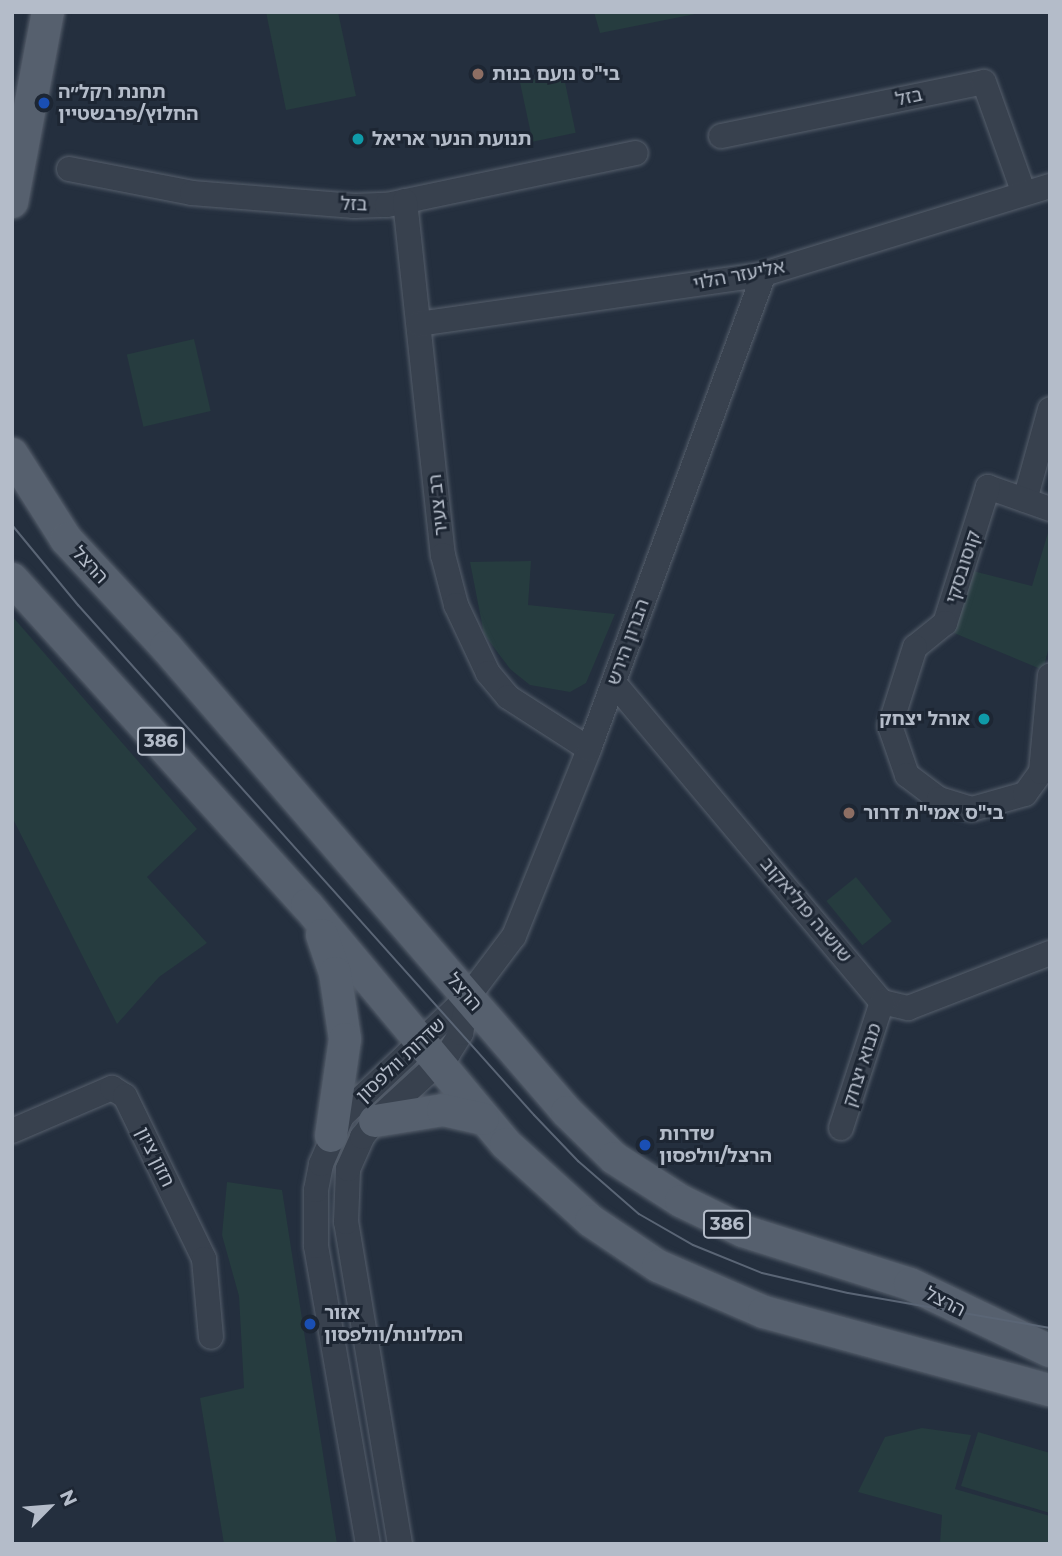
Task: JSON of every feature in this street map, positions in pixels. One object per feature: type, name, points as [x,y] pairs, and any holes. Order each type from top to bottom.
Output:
[{"type":"main road","points":[[14,187],[48,12]]},
{"type":"main road","points":[[42,43],[55,12]]},
{"type":"main road","name":"הרצל","points":[[14,460],[66,539],[590,1137],[645,1180],[743,1231],[910,1284],[1050,1351]]},
{"type":"main road","name":"386","points":[[12,579],[307,905],[483,1119],[531,1171],[581,1213],[657,1266],[764,1312],[1050,1390]]},
{"type":"main road","points":[[307,905],[335,973],[345,1039],[331,1136]]},
{"type":"main road","points":[[375,1121],[443,1110],[483,1119]]},
{"type":"street","name":"בזל","points":[[721,136],[984,82],[1023,191]]},
{"type":"street","name":"בזל","points":[[69,169],[192,193],[354,205],[405,201],[636,153]]},
{"type":"street","name":"אליעזר הלוי","points":[[419,324],[764,274],[1023,191],[1050,186]]},
{"type":"street","name":"רב צעיר","points":[[405,201],[443,555],[456,605],[488,673],[508,697],[589,749]]},
{"type":"street","name":"הברון הירש","points":[[468,997],[514,936],[614,683],[764,274]]},
{"type":"street","points":[[1025,500],[1050,409]]},
{"type":"street","name":"קוסובסקי","points":[[1050,509],[988,487],[945,623],[915,647],[890,726],[907,775],[939,799],[972,809],[1025,793],[1041,772],[1050,675]]},
{"type":"street","name":"שושנה פוליאקוב","points":[[614,683],[882,1002]]},
{"type":"street","points":[[882,1002],[908,1008],[1050,953]]},
{"type":"street","name":"שדרות וולפסון","points":[[400,1544],[346,1222],[348,1169],[362,1137],[429,1054],[468,997]]},
{"type":"street","name":"מבוא יצחק","points":[[841,1128],[882,1002]]},
{"type":"street","name":"שדרות וולפסון","points":[[368,1544],[316,1245],[316,1190],[331,1136],[357,1100],[429,1054]]},
{"type":"street","name":"חזון ציון","points":[[12,1131],[111,1088],[125,1096],[204,1259],[211,1337]]},
{"type":"green space","points":[[266,12],[338,12],[356,96],[286,110]]},
{"type":"green space","points":[[594,12],[705,12],[600,33]]},
{"type":"green space","points":[[563,73],[576,133],[533,142],[520,82]]},
{"type":"green space","points":[[194,339],[211,411],[143,427],[127,355]]},
{"type":"green space","points":[[1050,526],[1050,643],[1043,670],[954,633],[973,571],[1032,586]]},
{"type":"green space","points":[[531,561],[528,605],[615,614],[586,683],[570,692],[530,685],[510,669],[484,634],[470,562]]},
{"type":"green space","points":[[12,616],[197,829],[147,877],[207,943],[159,977],[117,1024],[12,817]]},
{"type":"green space","points":[[856,877],[892,921],[862,945],[826,901]]},
{"type":"green space","points":[[227,1182],[282,1190],[337,1544],[224,1544],[200,1398],[244,1388],[239,1296],[222,1235]]},
{"type":"green space","points":[[922,1428],[971,1435],[955,1489],[1050,1516],[1050,1544],[940,1543],[942,1515],[858,1492],[885,1437]]},
{"type":"green space","points":[[978,1432],[1050,1453],[1050,1513],[961,1486]]},
{"type":"tram line","points":[[12,525],[78,605],[534,1115],[578,1161],[639,1214],[693,1245],[762,1273],[848,1293],[1050,1328]]},
{"type":"place","name":"בי\"ס נועם בנות","points":[[478,74]]},
{"type":"place","name":"תחנת רקל״ה החלוץ/פרבשטיין","points":[[44,103]]},
{"type":"place","name":"תנועת הנער אריאל","points":[[358,139]]},
{"type":"place","name":"אוהל יצחק","points":[[984,719]]},
{"type":"place","name":"בי\"ס אמי\"ת דרור","points":[[849,813]]},
{"type":"place","name":"שדרות הרצל/וולפסון","points":[[645,1145]]},
{"type":"place","name":"אזור המלונות/וולפסון","points":[[310,1324]]}]
